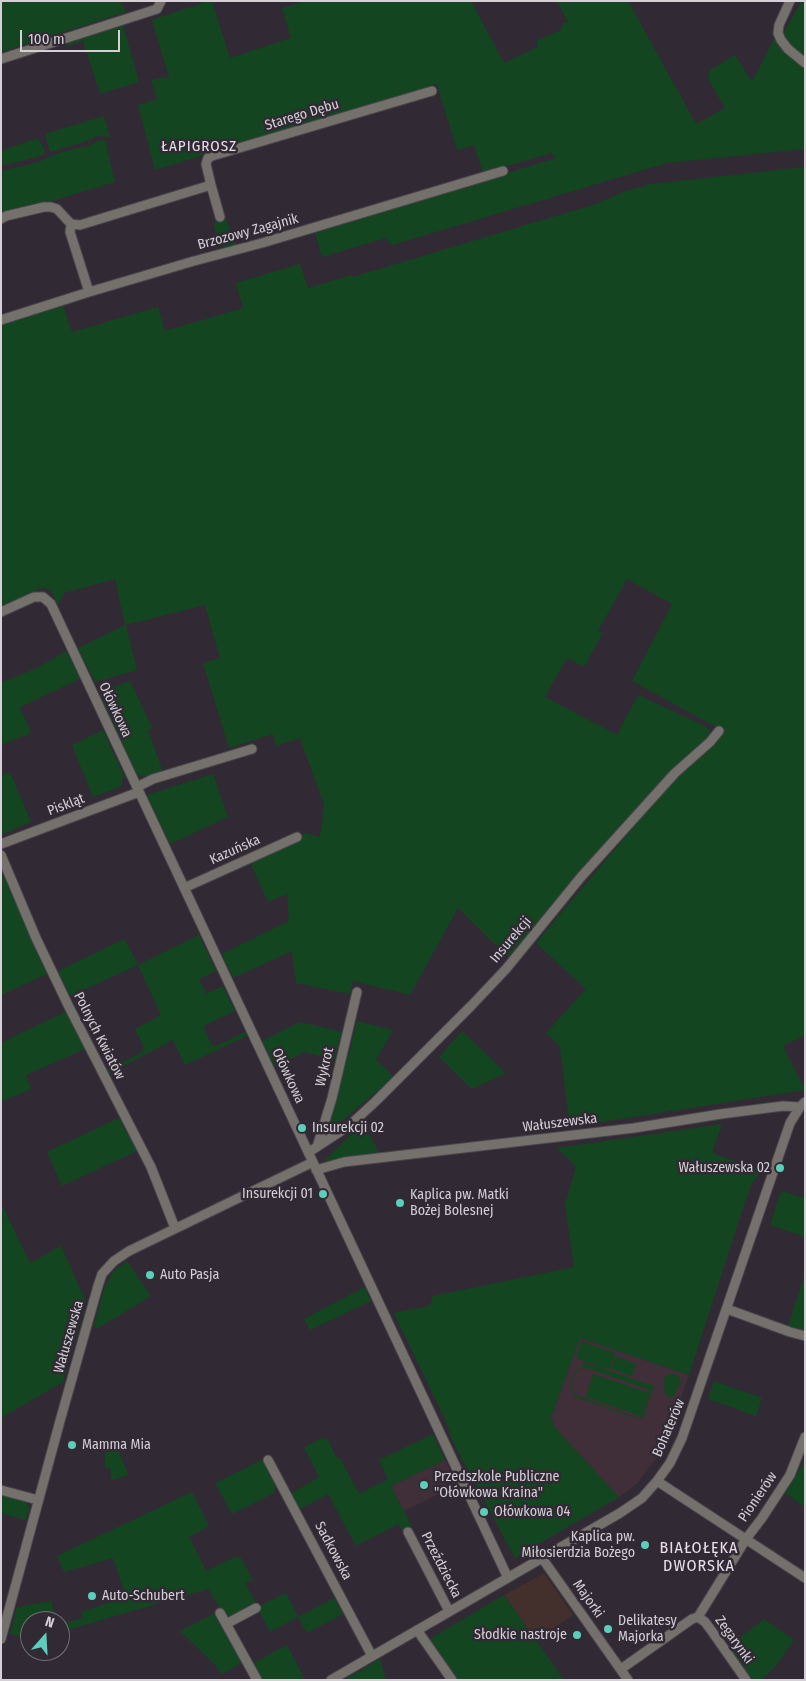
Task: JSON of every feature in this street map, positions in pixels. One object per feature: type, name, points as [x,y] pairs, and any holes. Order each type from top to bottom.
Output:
[{"type":"street","points":[[1,59],[157,9],[161,1]]},
{"type":"street","points":[[790,1],[779,25],[778,33],[788,49],[805,63]]},
{"type":"street","name":"Starego Dębu","points":[[220,217],[206,164],[208,158],[432,91]]},
{"type":"street","name":"Brzozowy Zagajnik","points":[[1,320],[88,292],[262,243],[503,171]]},
{"type":"street","points":[[1,219],[6,216],[51,207],[57,209],[71,224],[80,225],[211,185]]},
{"type":"street","points":[[71,224],[70,232],[88,292]]},
{"type":"street","name":"Ołówkowa","points":[[1,612],[34,597],[43,597],[51,604],[184,888],[313,1150],[315,1166],[508,1578]]},
{"type":"street","name":"Insurekcji","points":[[313,1150],[349,1126],[471,1006],[506,969],[581,878],[675,772],[719,732]]},
{"type":"street","name":"Piskląt","points":[[1,844],[138,789],[153,779],[252,749]]},
{"type":"street","name":"Kazuńska","points":[[184,888],[296,837]]},
{"type":"street","name":"Polnych Kwiatów","points":[[1,855],[36,938],[151,1167],[175,1228]]},
{"type":"street","name":"Wykrot","points":[[313,1150],[330,1107],[357,992]]},
{"type":"street","name":"Wałuszewska","points":[[1,1639],[98,1286],[102,1274],[114,1261],[129,1251],[175,1228],[315,1166],[634,1128],[722,1114],[802,1105]]},
{"type":"street","name":"Bohaterów","points":[[331,1680],[620,1513],[642,1498],[657,1481],[670,1463],[682,1438],[790,1123],[802,1105]]},
{"type":"street","points":[[727,1309],[805,1336]]},
{"type":"street","name":"Pionierów","points":[[698,1618],[746,1538],[762,1518],[801,1459],[805,1437]]},
{"type":"street","name":"Sadkowska","points":[[268,1460],[372,1656]]},
{"type":"street","points":[[657,1481],[805,1578]]},
{"type":"street","points":[[1,1490],[38,1500]]},
{"type":"street","name":"Przeździecka","points":[[408,1532],[449,1611]]},
{"type":"street","name":"Majorki","points":[[542,1558],[628,1680]]},
{"type":"street","points":[[226,1624],[256,1608]]},
{"type":"street","points":[[220,1613],[257,1680]]},
{"type":"street","points":[[621,1669],[692,1619],[698,1618]]},
{"type":"street","name":"Zegarynki","points":[[698,1618],[705,1622],[712,1630],[746,1680]]},
{"type":"street","points":[[417,1630],[452,1680]]},
{"type":"shaded area","points":[[580,1338],[689,1375],[660,1453],[637,1484],[619,1497],[556,1429],[551,1418]]},
{"type":"shaded area","name":"Przedszkole Publiczne \"Ołówkowa Kraina\"","points":[[445,1460],[457,1485],[404,1511],[391,1486]]},
{"type":"shaded area","points":[[544,1573],[573,1615],[536,1640],[504,1595]]},
{"type":"green space","points":[[1,1],[121,1],[126,12],[1,52]]},
{"type":"green space","points":[[212,1],[230,58],[291,38],[282,8],[305,1],[471,1],[504,63],[538,47],[536,41],[561,30],[563,23],[568,22],[557,1],[628,1],[696,124],[725,108],[708,79],[710,70],[735,55],[752,82],[775,37],[784,50],[805,67],[805,149],[667,163],[392,245],[386,238],[322,257],[315,233],[556,158],[552,153],[483,173],[474,145],[457,150],[437,84],[155,170],[138,105],[157,99],[151,80],[169,77],[152,20]]},
{"type":"green space","points":[[802,1],[805,1],[805,60],[784,41],[783,34]]},
{"type":"green space","points":[[123,25],[139,82],[100,94],[83,41],[65,47],[72,40]]},
{"type":"green space","points":[[104,116],[110,137],[97,136],[87,141],[50,152],[45,134]]},
{"type":"green space","points":[[37,138],[44,148],[44,155],[1,166],[1,151]]},
{"type":"green space","points":[[99,140],[105,140],[115,182],[1,216],[1,171],[39,162],[53,155],[90,146]]},
{"type":"green space","points":[[805,167],[805,1035],[783,1046],[805,1090],[570,1127],[560,1047],[546,1033],[586,989],[536,943],[664,791],[725,732],[632,681],[672,604],[627,579],[598,631],[603,633],[584,667],[567,658],[545,697],[617,735],[638,695],[705,726],[711,732],[710,738],[548,911],[508,957],[458,908],[410,995],[353,981],[350,994],[296,983],[292,951],[233,978],[222,954],[289,921],[287,894],[268,902],[250,862],[296,841],[305,833],[320,837],[324,805],[300,738],[276,746],[273,734],[229,748],[203,663],[220,658],[205,605],[126,625],[137,670],[95,682],[78,648],[125,625],[115,579],[64,593],[58,605],[52,592],[44,587],[1,607],[1,325],[63,306],[72,332],[158,307],[165,331],[243,308],[236,283],[300,264],[308,288],[352,275],[353,277],[596,204],[626,191],[651,184]]},
{"type":"green space","points":[[226,219],[233,240],[238,245],[219,247],[220,244],[213,223]]},
{"type":"green space","points":[[66,651],[80,679],[20,707],[31,733],[1,745],[1,683],[37,668]]},
{"type":"green space","points":[[130,681],[152,728],[148,730],[163,772],[146,777],[137,775],[103,701],[108,689]]},
{"type":"green space","points":[[103,730],[124,776],[120,787],[93,797],[72,745]]},
{"type":"green space","points":[[10,772],[31,822],[1,835],[1,776]]},
{"type":"green space","points":[[213,774],[228,817],[170,844],[147,795]]},
{"type":"green space","points":[[1,870],[47,974],[1,995]]},
{"type":"green space","points":[[199,935],[216,971],[199,979],[206,994],[223,986],[235,1011],[203,1026],[212,1045],[216,1046],[245,1032],[247,1036],[185,1065],[173,1040],[109,1074],[106,1071],[142,1052],[144,1048],[135,1029],[161,1015],[138,965]]},
{"type":"green space","points":[[125,939],[138,965],[70,996],[58,971]]},
{"type":"green space","points":[[67,1011],[85,1049],[26,1075],[31,1089],[1,1102],[1,1043]]},
{"type":"green space","points":[[357,1021],[393,1030],[376,1060],[394,1077],[324,1136],[344,1053],[349,1054]]},
{"type":"green space","points":[[300,1022],[342,1032],[334,1060],[304,1052],[275,1067],[262,1041]]},
{"type":"green space","points":[[462,1031],[506,1073],[472,1089],[439,1057]]},
{"type":"green space","points":[[119,1118],[137,1151],[62,1186],[47,1152]]},
{"type":"green space","points":[[362,1124],[379,1154],[324,1161]]},
{"type":"green space","points":[[722,1124],[712,1153],[762,1171],[752,1183],[745,1202],[689,1375],[580,1338],[551,1418],[556,1429],[619,1497],[515,1558],[453,1442],[445,1419],[394,1313],[429,1306],[433,1296],[574,1267],[565,1205],[576,1167],[557,1148]]},
{"type":"green space","points":[[781,1191],[805,1198],[805,1237],[770,1225]]},
{"type":"green space","points":[[1,1203],[30,1263],[61,1246],[86,1302],[63,1382],[1,1418]]},
{"type":"green space","points":[[127,1261],[151,1296],[97,1329],[94,1325],[105,1286],[114,1271]]},
{"type":"green space","points":[[805,1278],[805,1334],[787,1329]]},
{"type":"green space","points":[[365,1287],[371,1301],[310,1330],[304,1319]]},
{"type":"green space","points":[[581,1341],[615,1353],[609,1370],[576,1358]]},
{"type":"green space","points":[[615,1356],[636,1364],[632,1376],[611,1369]]},
{"type":"green space","points":[[583,1362],[654,1386],[643,1418],[638,1419],[575,1397],[571,1390],[570,1383],[575,1372],[582,1367]],"holes":[[[587,1368],[649,1390],[650,1392],[641,1417],[638,1418],[575,1395],[571,1387],[574,1375],[580,1369]]]},
{"type":"green space","points":[[593,1374],[649,1393],[641,1416],[586,1397]]},
{"type":"green space","points":[[671,1374],[678,1375],[681,1381],[674,1396],[669,1397],[665,1394],[664,1379]]},
{"type":"green space","points":[[714,1381],[762,1398],[756,1416],[708,1399]]},
{"type":"green space","points":[[433,1434],[445,1460],[391,1486],[412,1527],[402,1530],[398,1524],[356,1546],[328,1494],[300,1509],[292,1493],[319,1477],[304,1447],[323,1438],[328,1439],[336,1457],[340,1458],[359,1494],[388,1479],[379,1460]]},
{"type":"green space","points":[[105,1439],[115,1441],[120,1448],[119,1453],[129,1475],[111,1480],[111,1469],[105,1468]]},
{"type":"green space","points":[[262,1460],[275,1486],[274,1493],[232,1514],[215,1483]]},
{"type":"green space","points":[[805,1463],[805,1507],[785,1493]]},
{"type":"green space","points":[[192,1492],[209,1526],[189,1537],[206,1571],[237,1556],[241,1558],[253,1580],[245,1583],[256,1603],[229,1619],[226,1618],[208,1589],[70,1629],[70,1621],[83,1618],[81,1612],[126,1597],[113,1558],[64,1572],[57,1556]]},
{"type":"green space","points":[[1,1495],[25,1501],[29,1507],[26,1520],[1,1513]]},
{"type":"green space","points":[[286,1593],[298,1617],[270,1632],[257,1607]]},
{"type":"green space","points":[[504,1595],[564,1680],[455,1680],[428,1640]]},
{"type":"green space","points":[[334,1598],[343,1614],[307,1633],[298,1617]]},
{"type":"green space","points":[[51,1601],[54,1611],[20,1611],[20,1636],[10,1634],[17,1607]]},
{"type":"green space","points":[[216,1613],[243,1662],[222,1674],[180,1631]]},
{"type":"green space","points":[[764,1619],[794,1640],[774,1668],[761,1680],[753,1680],[729,1646]]},
{"type":"green space","points":[[287,1645],[305,1680],[261,1680],[252,1664]]},
{"type":"green space","points":[[380,1659],[386,1680],[344,1680]]},
{"type":"place","name":"Insurekcji 02","points":[[302,1128]]},
{"type":"place","name":"Wałuszewska 02","points":[[780,1168]]},
{"type":"place","name":"Insurekcji 01","points":[[323,1194]]},
{"type":"place","name":"Kaplica pw. Matki Bożej Bolesnej","points":[[400,1203]]},
{"type":"place","name":"Auto Pasja","points":[[150,1275]]},
{"type":"place","name":"Mamma Mia","points":[[72,1445]]},
{"type":"place","name":"Przedszkole Publiczne \"Ołówkowa Kraina\"","points":[[424,1485]]},
{"type":"place","name":"Ołówkowa 04","points":[[484,1512]]},
{"type":"place","name":"Kaplica pw. Miłosierdzia Bożego","points":[[645,1545]]},
{"type":"place","name":"Auto-Schubert","points":[[92,1596]]},
{"type":"place","name":"Delikatesy Majorka","points":[[608,1629]]},
{"type":"place","name":"Słodkie nastroje","points":[[577,1635]]},
{"type":"district","name":"ŁAPIGROSZ","points":[[199,147]]},
{"type":"district","name":"BIAŁOŁĘKA DWORSKA","points":[[699,1558]]}]
